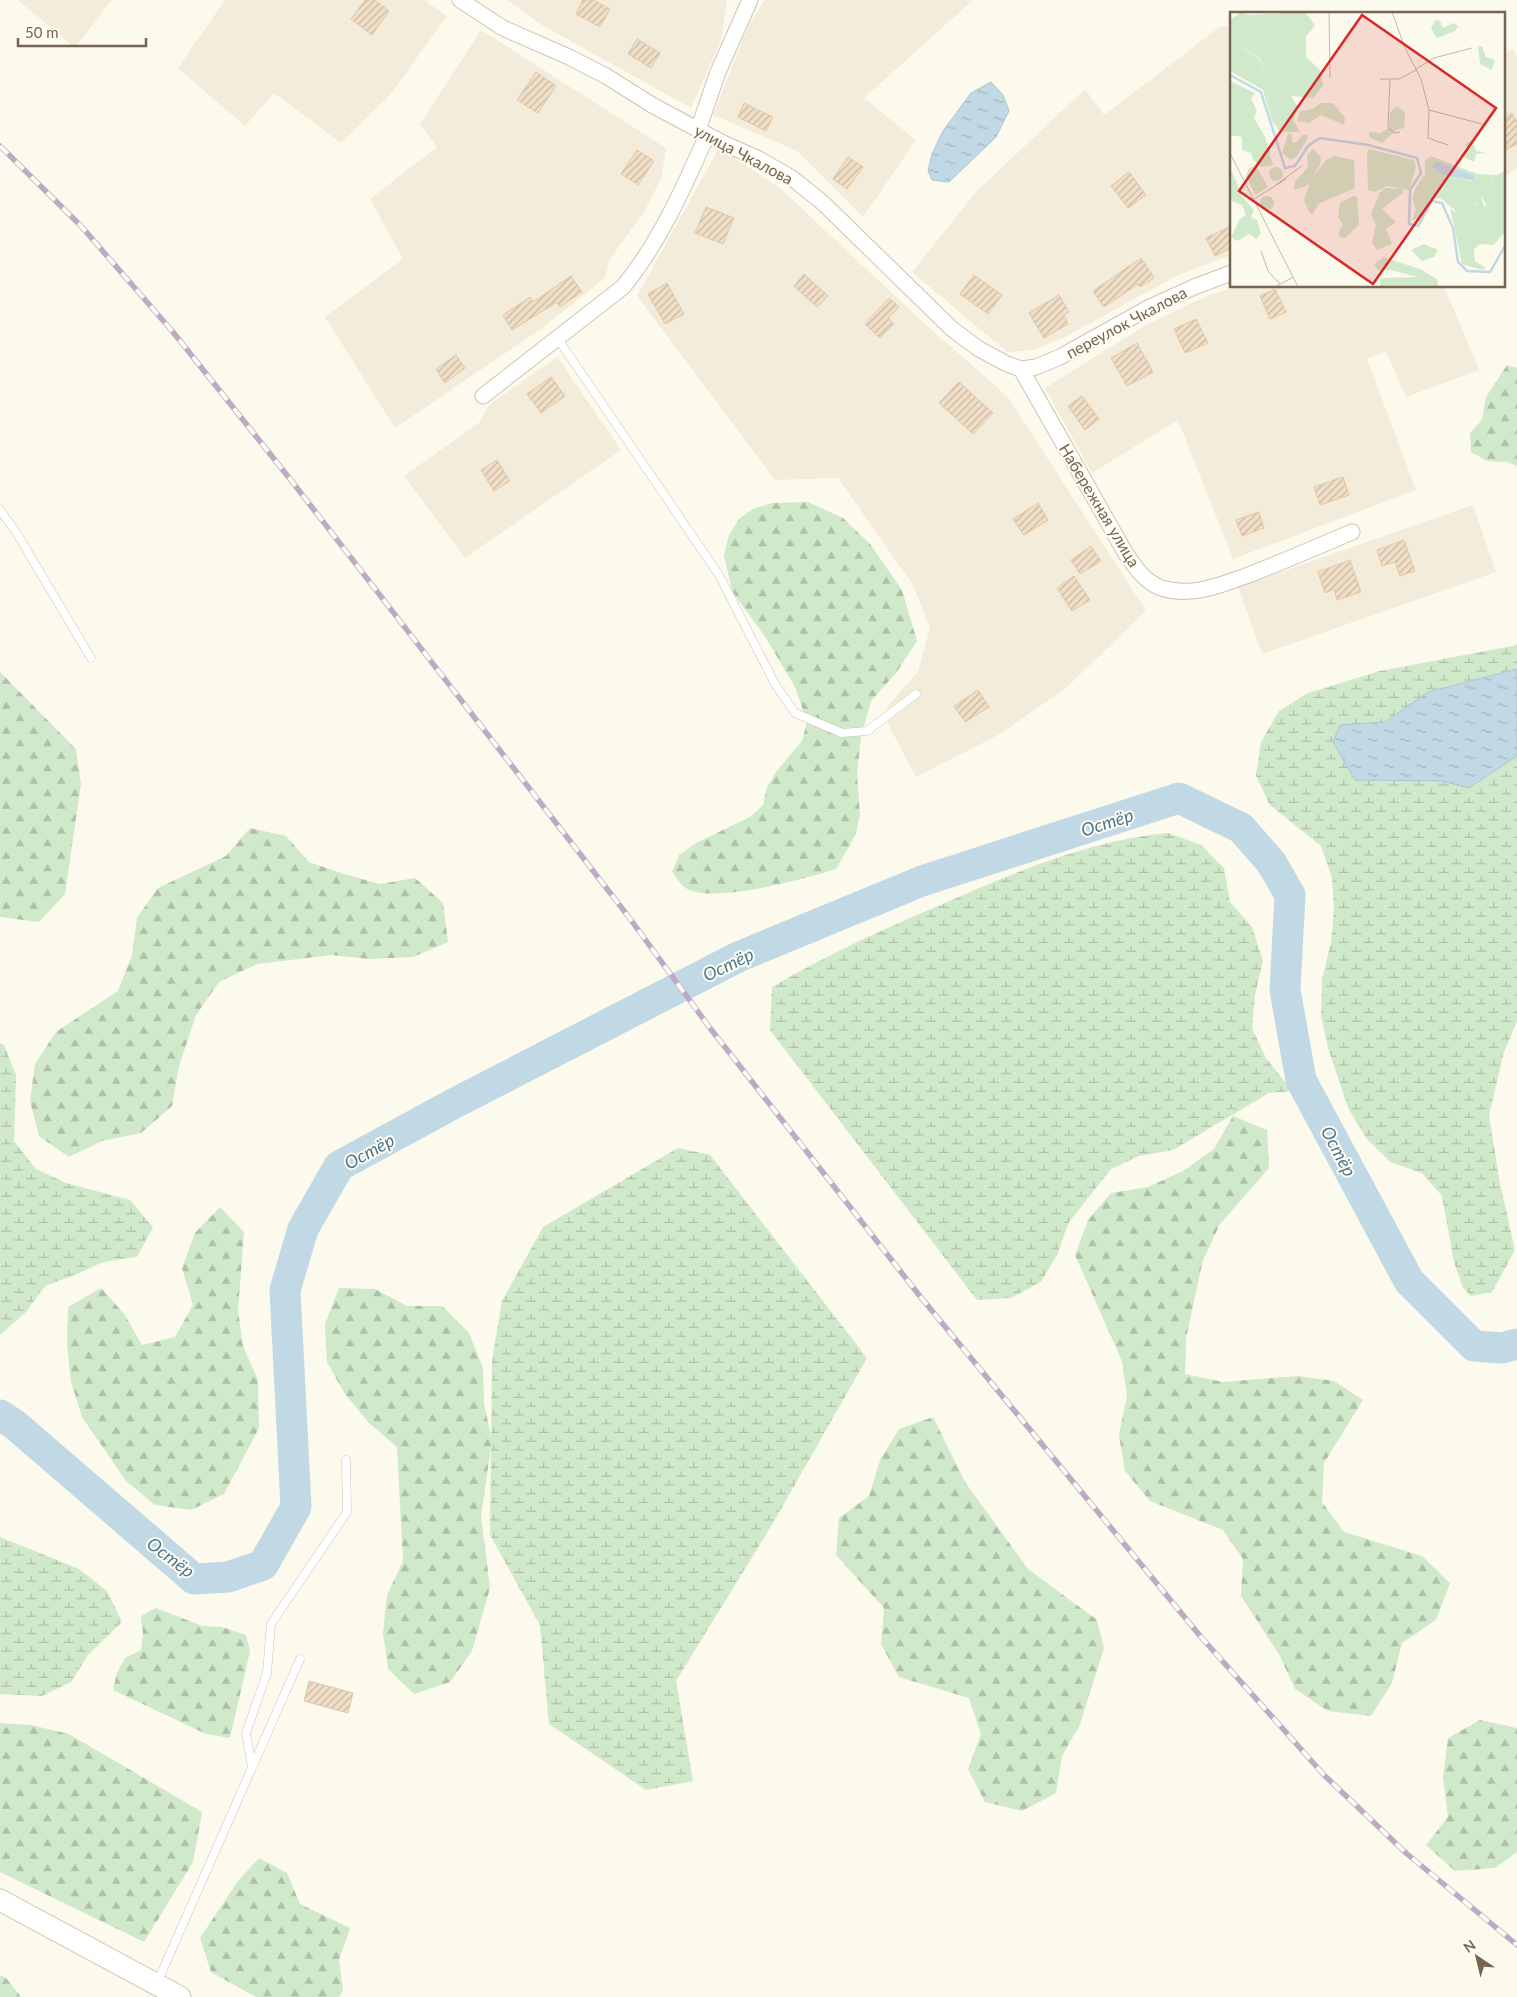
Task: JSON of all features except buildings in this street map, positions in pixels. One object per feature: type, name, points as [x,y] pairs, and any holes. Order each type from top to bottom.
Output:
[{"type":"main road","points":[[0,1900],[180,1997]]},
{"type":"street","name":"улица Чкалова","points":[[460,0],[503,28],[569,57],[606,76],[652,105],[702,132],[759,159],[792,178],[823,203],[952,329],[979,349],[1007,364],[1021,369]]},
{"type":"street","points":[[483,396],[623,287],[642,264],[683,188],[702,132],[718,72],[750,0]]},
{"type":"street","name":"переулок Чкалова","points":[[1021,369],[1036,367],[1060,357],[1150,308],[1194,287],[1230,273]]},
{"type":"street","name":"Набережная улица","points":[[1021,369],[1126,554],[1135,568],[1160,588],[1178,592],[1219,586],[1352,532]]},
{"type":"lane","points":[[558,339],[719,575],[775,684],[795,713],[842,733],[867,731],[916,694]]},
{"type":"lane","points":[[0,510],[20,539],[91,658]]},
{"type":"lane","points":[[252,1767],[246,1733],[267,1673],[271,1624],[347,1512],[346,1460]]},
{"type":"lane","points":[[156,1984],[300,1659]]},
{"type":"shaded area","points":[[18,0],[112,0],[75,48]]},
{"type":"shaded area","points":[[225,0],[424,0],[447,16],[390,95],[341,143],[274,93],[245,126],[178,68]]},
{"type":"shaded area","points":[[507,0],[727,0],[721,40],[691,108],[542,25]]},
{"type":"shaded area","points":[[765,0],[973,0],[864,98],[916,140],[863,217],[797,151],[713,115],[749,24]]},
{"type":"shaded area","points":[[1221,26],[1230,27],[1230,255],[1178,275],[1063,338],[1034,350],[1007,352],[912,272],[976,192],[1085,89],[1104,115]]},
{"type":"shaded area","points":[[481,30],[666,148],[661,179],[644,212],[610,259],[605,278],[542,328],[395,428],[325,317],[403,259],[370,199],[437,147],[420,124]]},
{"type":"shaded area","points":[[1513,49],[1517,55],[1517,168],[1504,176],[1504,54]]},
{"type":"shaded area","points":[[719,148],[781,189],[925,324],[1008,397],[1146,611],[1067,687],[1000,734],[916,777],[889,726],[887,707],[918,672],[930,628],[913,585],[838,478],[775,480],[637,296]]},
{"type":"shaded area","points":[[1234,288],[1445,288],[1479,370],[1406,397],[1386,351],[1367,359],[1416,490],[1233,559],[1178,420],[1092,473],[1045,388],[1146,325],[1209,295]]},
{"type":"shaded area","points":[[557,357],[621,450],[465,558],[404,476],[479,423],[489,405]]},
{"type":"shaded area","points":[[1473,505],[1496,572],[1262,654],[1238,587]]},
{"type":"green space","points":[[1507,365],[1517,368],[1517,466],[1507,462],[1487,461],[1471,452],[1470,433],[1482,420],[1486,397]]},
{"type":"green space","points":[[808,502],[843,518],[870,544],[902,590],[917,641],[896,673],[871,701],[861,737],[857,774],[860,816],[855,836],[836,869],[782,884],[735,892],[697,892],[684,887],[672,872],[679,855],[696,843],[750,817],[763,805],[767,787],[776,772],[802,741],[807,722],[795,687],[766,638],[732,591],[724,555],[729,535],[739,519],[753,509],[772,503]]},
{"type":"green space","points":[[1517,645],[1517,669],[1428,692],[1385,722],[1340,725],[1355,780],[1442,781],[1469,788],[1517,756],[1517,1021],[1504,1052],[1489,1115],[1500,1184],[1515,1250],[1492,1292],[1471,1296],[1463,1288],[1454,1262],[1442,1196],[1422,1173],[1390,1162],[1367,1139],[1349,1110],[1328,1048],[1321,1016],[1322,980],[1331,942],[1334,909],[1332,878],[1321,846],[1270,805],[1256,776],[1261,742],[1279,711],[1308,693],[1380,671]]},
{"type":"green space","points":[[0,672],[76,749],[81,784],[65,894],[39,922],[0,917]]},
{"type":"green space","points":[[250,828],[286,836],[309,862],[344,874],[380,884],[415,878],[443,903],[448,942],[413,957],[370,959],[332,955],[257,964],[219,982],[196,1015],[179,1066],[172,1106],[141,1133],[102,1141],[69,1157],[39,1136],[30,1101],[35,1064],[56,1032],[118,991],[132,955],[137,918],[158,888],[226,856]]},
{"type":"green space","points":[[1168,833],[1201,845],[1224,868],[1230,902],[1252,927],[1263,961],[1255,995],[1252,1028],[1266,1058],[1292,1091],[1269,1093],[1173,1150],[1139,1156],[1111,1169],[1069,1222],[1057,1255],[1041,1282],[1011,1298],[977,1300],[770,1030],[772,987],[836,952],[880,931],[1028,868],[1111,842]]},
{"type":"green space","points":[[0,1043],[4,1045],[16,1075],[14,1141],[36,1169],[66,1183],[130,1200],[153,1227],[137,1257],[103,1262],[45,1286],[26,1312],[0,1335]]},
{"type":"green space","points":[[1233,1116],[1267,1130],[1269,1168],[1220,1224],[1203,1260],[1186,1338],[1185,1374],[1223,1382],[1298,1376],[1334,1381],[1363,1400],[1324,1463],[1322,1502],[1344,1532],[1422,1556],[1450,1583],[1436,1620],[1402,1643],[1392,1683],[1371,1716],[1328,1711],[1295,1689],[1280,1656],[1241,1596],[1243,1559],[1223,1530],[1150,1501],[1125,1471],[1119,1435],[1127,1396],[1122,1361],[1075,1255],[1088,1220],[1111,1193],[1148,1187],[1183,1171],[1214,1149]]},
{"type":"green space","points":[[678,1148],[710,1155],[867,1358],[773,1523],[676,1681],[693,1781],[646,1790],[549,1724],[540,1625],[490,1535],[492,1360],[502,1301],[543,1227]]},
{"type":"green space","points":[[220,1207],[244,1232],[238,1310],[243,1346],[258,1380],[259,1428],[224,1494],[191,1510],[155,1505],[126,1481],[82,1417],[71,1382],[67,1345],[68,1307],[101,1288],[125,1315],[142,1345],[175,1337],[193,1305],[182,1268],[195,1233]]},
{"type":"green space","points":[[339,1288],[375,1289],[407,1306],[442,1306],[469,1333],[483,1368],[484,1404],[492,1440],[481,1516],[490,1588],[472,1651],[450,1682],[414,1694],[388,1669],[383,1633],[387,1595],[403,1561],[397,1447],[369,1423],[345,1394],[327,1362],[325,1324]]},
{"type":"green space","points":[[933,1417],[965,1482],[1028,1569],[1097,1620],[1104,1648],[1080,1724],[1062,1756],[1056,1793],[1022,1811],[985,1802],[968,1769],[981,1734],[969,1698],[899,1677],[881,1644],[884,1608],[836,1555],[839,1518],[869,1496],[880,1460],[899,1429]]},
{"type":"green space","points":[[0,1537],[79,1569],[107,1591],[122,1622],[88,1655],[71,1682],[42,1696],[0,1694]]},
{"type":"green space","points":[[156,1608],[202,1626],[222,1627],[246,1635],[250,1651],[230,1738],[206,1734],[113,1690],[117,1673],[125,1658],[141,1650],[143,1634],[141,1616]]},
{"type":"green space","points":[[1480,1720],[1517,1728],[1517,1852],[1495,1868],[1455,1871],[1426,1845],[1448,1817],[1443,1777],[1448,1738]]},
{"type":"green space","points":[[0,1723],[31,1725],[69,1734],[202,1812],[193,1862],[144,1942],[0,1872]]},
{"type":"green space","points":[[259,1858],[287,1873],[300,1904],[350,1928],[339,1960],[343,1991],[339,1997],[256,1997],[211,1972],[200,1938],[238,1881]]},
{"type":"green space","points":[[0,1975],[6,1978],[21,1997],[0,1997]]},
{"type":"water","points":[[991,82],[1003,95],[1009,111],[996,137],[949,182],[932,180],[928,171],[932,154],[943,131],[971,93]]},
{"type":"water","points":[[1517,669],[1517,756],[1469,788],[1442,781],[1355,780],[1333,742],[1340,725],[1385,722],[1428,692]]},
{"type":"waterway","name":"Остёр","points":[[0,1415],[14,1424],[194,1579],[228,1577],[263,1565],[296,1507],[285,1290],[303,1229],[339,1166],[453,1104],[738,957],[922,881],[1179,798],[1241,828],[1271,862],[1290,895],[1285,990],[1301,1080],[1409,1281],[1474,1346],[1502,1348],[1517,1344]]},
{"type":"railway","points":[[0,146],[81,226],[173,332],[294,484],[628,916],[710,1028],[919,1295],[1201,1637],[1324,1775],[1406,1853],[1517,1945]]}]
